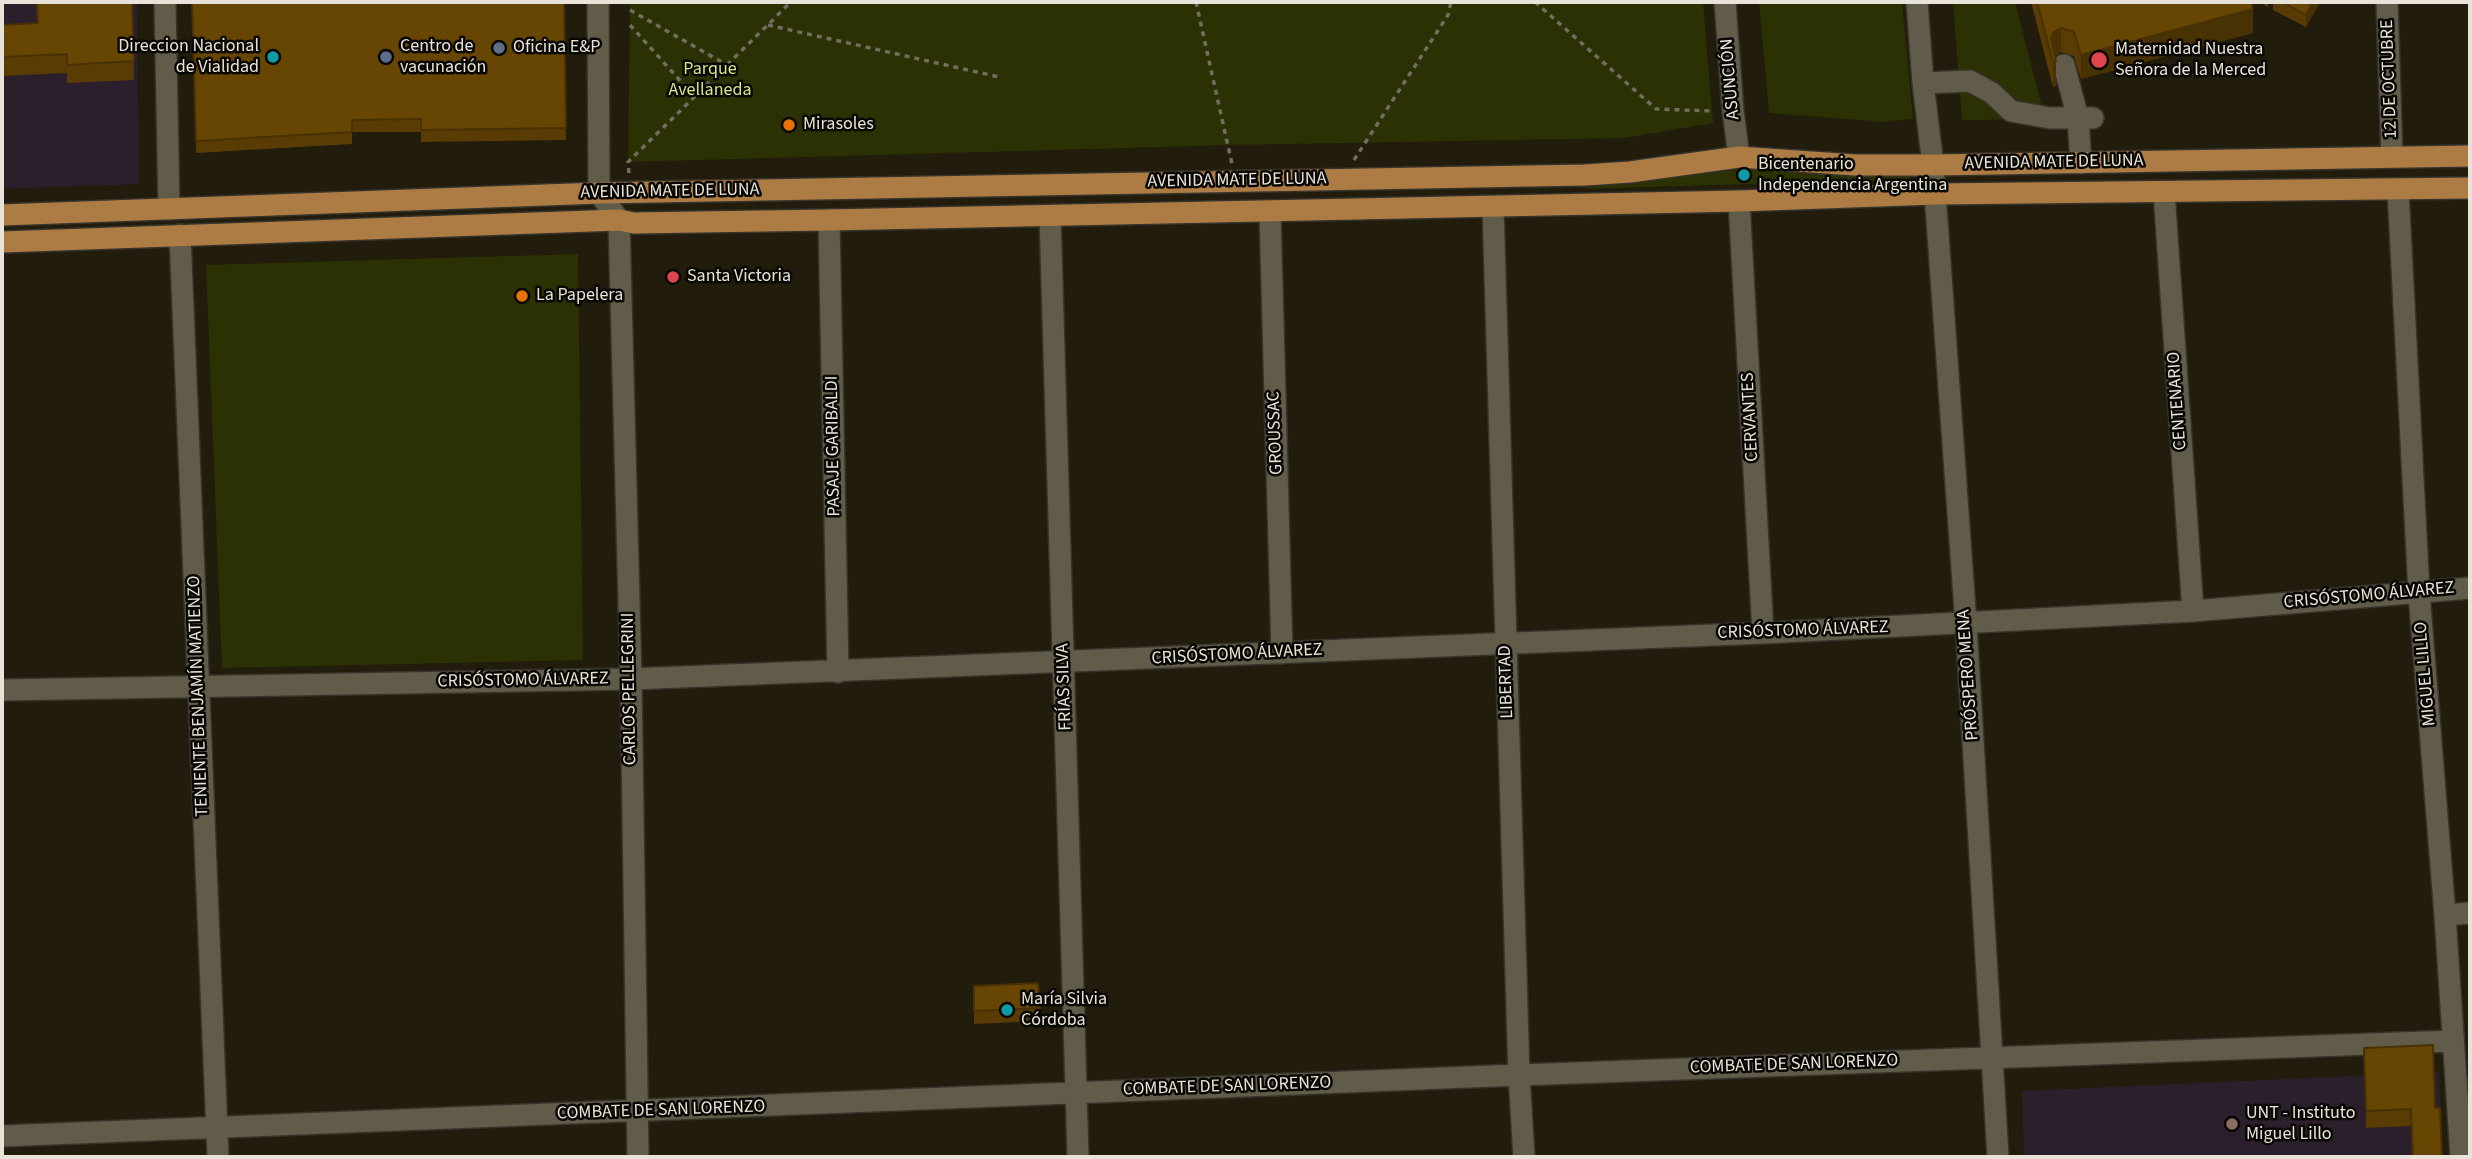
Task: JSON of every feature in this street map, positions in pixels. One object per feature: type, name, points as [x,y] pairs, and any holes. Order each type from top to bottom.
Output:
[{"type":"main road","name":"AVENIDA MATE DE LUNA","points":[[2,215],[599,192],[1585,175],[1630,172],[1739,157],[1855,165],[1933,165],[2470,156]]},
{"type":"main road","name":"AVENIDA MATE DE LUNA","points":[[2,242],[619,220],[634,223],[829,220],[1493,207],[1935,194],[2470,188]]},
{"type":"street","points":[[164,2],[169,209]]},
{"type":"street","points":[[598,2],[599,192],[619,220]]},
{"type":"street","name":"ASUNCIÓN","points":[[1725,2],[1739,157]]},
{"type":"street","name":"PRÓSPERO MENA","points":[[1917,2],[1933,165],[1966,624],[1998,1157]]},
{"type":"street","name":"12 DE OCTUBRE","points":[[2387,2],[2392,157]]},
{"type":"street","points":[[2064,65],[2085,118],[2081,163]]},
{"type":"street","points":[[1923,83],[1970,81],[1993,93],[2011,111],[2050,118],[2085,118]]},
{"type":"street","name":"MIGUEL LILLO","points":[[2398,190],[2419,593],[2453,1041],[2464,1112],[2461,1157]]},
{"type":"street","name":"CENTENARIO","points":[[2164,192],[2193,611]]},
{"type":"street","name":"CERVANTES","points":[[1739,201],[1763,634]]},
{"type":"street","name":"LIBERTAD","points":[[1493,207],[1519,1075],[1524,1157]]},
{"type":"street","name":"GROUSSAC","points":[[1270,212],[1282,653]]},
{"type":"street","name":"FRÍAS SILVA","points":[[1050,216],[1078,1157]]},
{"type":"street","name":"CARLOS PELLEGRINI","points":[[619,220],[631,679],[638,1157]]},
{"type":"street","name":"PASAJE GARIBALDI","points":[[829,220],[838,672]]},
{"type":"street","name":"TENIENTE BENJAMÍN MATIENZO","points":[[180,235],[218,1157]]},
{"type":"street","name":"CRISÓSTOMO ÁLVAREZ","points":[[2,690],[631,679],[1506,642],[1763,634],[2193,611],[2470,587]]},
{"type":"street","points":[[2445,915],[2470,914]]},
{"type":"street","name":"COMBATE DE SAN LORENZO","points":[[2,1136],[1519,1075],[2453,1041]]},
{"type":"path","points":[[628,162],[791,2]]},
{"type":"path","points":[[1196,2],[1236,181]]},
{"type":"path","points":[[1342,180],[1448,15],[1451,2]]},
{"type":"path","points":[[1535,2],[1656,109],[1733,111]]},
{"type":"path","points":[[630,10],[727,65]]},
{"type":"path","points":[[630,25],[694,97]]},
{"type":"path","points":[[768,25],[999,77]]},
{"type":"shaded area","points":[[2,2],[137,2],[139,184],[2,189]]},
{"type":"shaded area","name":"UNT - Instituto Miguel Lillo","points":[[2439,1072],[2443,1157],[2024,1157],[2022,1091]]},
{"type":"green space","name":"Parque Avellaneda","points":[[630,2],[1703,2],[1713,123],[1624,138],[1229,145],[628,162]]},
{"type":"green space","points":[[1759,2],[1902,2],[1913,119],[1884,122],[1769,113]]},
{"type":"green space","points":[[1953,2],[2015,2],[2045,119],[1962,120]]},
{"type":"green space","points":[[1747,169],[1855,176],[1911,175],[1911,179],[1586,189],[1585,186]]},
{"type":"green space","points":[[578,254],[583,660],[222,668],[206,265]]},
{"type":"building","points":[[37,2],[132,2],[134,61],[67,65],[67,54],[2,57],[2,25],[38,23]]},
{"type":"building","points":[[192,2],[564,2],[566,128],[421,130],[421,119],[352,120],[352,132],[196,141]]},
{"type":"building","points":[[2037,2],[2251,2],[2253,9],[2081,55],[2074,32],[2061,28],[2054,32],[2051,38],[2056,61],[2053,62]]},
{"type":"building","points":[[2282,2],[2313,2],[2306,15]]},
{"type":"building","points":[[1038,983],[1040,1008],[974,1011],[974,986]]},
{"type":"building","points":[[2433,1045],[2435,1108],[2440,1108],[2442,1157],[2413,1157],[2411,1109],[2366,1111],[2364,1048]]},
{"type":"place","name":"Oficina E&P","points":[[499,48]]},
{"type":"place","name":"Direccion Nacional de Vialidad","points":[[273,57]]},
{"type":"place","name":"Centro de vacunación","points":[[386,57]]},
{"type":"place","name":"Maternidad Nuestra Señora de la Merced","points":[[2099,60]]},
{"type":"place","name":"Mirasoles","points":[[789,125]]},
{"type":"place","name":"Bicentenario Independencia Argentina","points":[[1744,175]]},
{"type":"place","name":"Santa Victoria","points":[[673,277]]},
{"type":"place","name":"La Papelera","points":[[522,296]]},
{"type":"place","name":"María Silvia Córdoba","points":[[1007,1010]]},
{"type":"place","name":"UNT - Instituto Miguel Lillo","points":[[2232,1124]]}]
